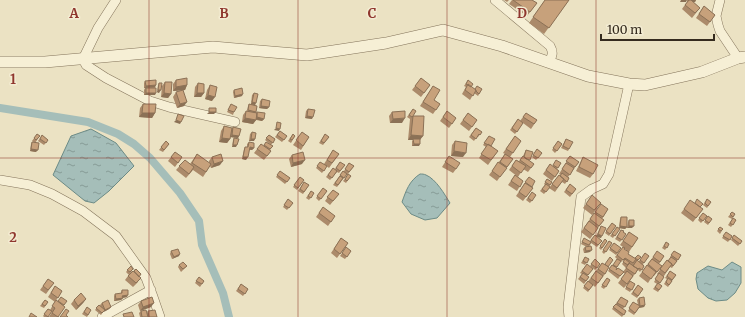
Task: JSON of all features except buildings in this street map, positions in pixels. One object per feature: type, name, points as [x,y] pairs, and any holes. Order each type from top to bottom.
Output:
[{"type":"street","points":[[83,59],[98,28],[116,0]]},
{"type":"street","points":[[495,0],[550,46],[553,54],[549,62]]},
{"type":"street","points":[[0,62],[45,62],[213,47],[307,55],[386,43],[443,30],[502,46],[588,76],[629,84],[645,84],[702,72],[742,58],[720,31],[716,16],[720,0]]},
{"type":"street","points":[[83,59],[86,65],[106,78],[150,101],[168,107],[234,122]]},
{"type":"street","points":[[569,317],[568,307],[581,197],[592,189],[603,184],[609,174],[629,84]]},
{"type":"street","points":[[0,180],[30,185],[65,200],[94,218],[116,236],[146,278],[160,317]]},
{"type":"street","points":[[102,317],[151,290]]},
{"type":"water","points":[[91,129],[116,143],[134,166],[109,191],[94,203],[85,201],[53,175],[71,136]]},
{"type":"water","points":[[420,174],[430,177],[440,188],[450,203],[437,218],[425,220],[411,214],[402,202],[411,183]]},
{"type":"water","points":[[732,262],[741,267],[741,283],[735,293],[727,300],[716,301],[708,298],[698,289],[696,279],[697,273],[708,266],[722,270]]},
{"type":"waterway","points":[[0,108],[88,122],[118,134],[134,144],[150,158],[180,193],[199,221],[202,245],[223,293],[229,317]]}]
